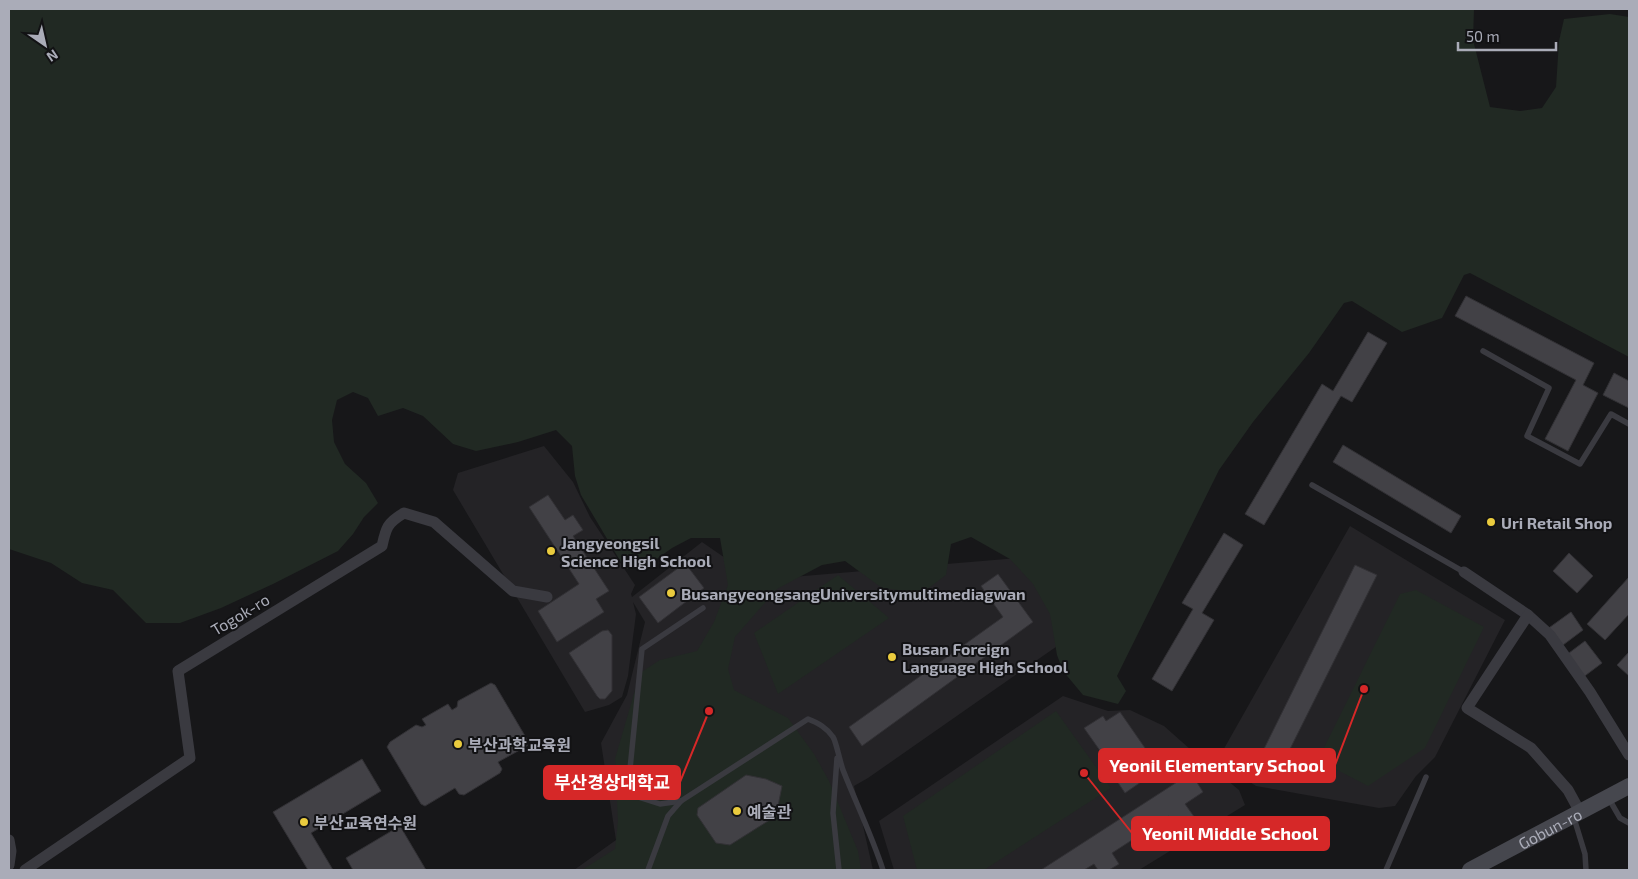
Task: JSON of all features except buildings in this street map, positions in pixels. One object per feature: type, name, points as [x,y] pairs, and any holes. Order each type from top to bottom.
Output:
[{"type":"main road","name":"Gobun-ro","points":[[1470,870],[1629,786]]},
{"type":"street","name":"Togok-ro","points":[[25,870],[190,758],[178,671],[382,546],[387,526],[404,513],[434,522],[513,591],[547,597]]},
{"type":"street","points":[[1464,572],[1528,615],[1550,636],[1590,692],[1629,755]]},
{"type":"street","points":[[1528,615],[1467,708],[1531,748],[1568,790],[1576,814]]},
{"type":"street","points":[[9,840],[12,851],[9,865]]},
{"type":"lane","points":[[1484,351],[1549,388],[1527,436],[1580,464],[1611,414],[1629,424]]},
{"type":"lane","points":[[1312,485],[1464,572]]},
{"type":"lane","points":[[681,801],[660,804],[638,797],[630,769],[642,649],[703,608]]},
{"type":"lane","points":[[648,870],[668,816],[681,801],[808,719],[822,724],[834,738],[838,756],[858,810],[874,840],[883,870]]},
{"type":"lane","points":[[838,756],[833,813],[840,870]]},
{"type":"lane","points":[[1386,870],[1426,777]]},
{"type":"lane","points":[[1608,798],[1620,818],[1629,822]]},
{"type":"lane","points":[[1576,814],[1586,854],[1586,870]]},
{"type":"shaded area","points":[[9,9],[1474,9],[1473,40],[1490,107],[1520,111],[1542,108],[1556,87],[1559,41],[1564,19],[1610,14],[1629,17],[1629,357],[1470,273],[1464,275],[1442,318],[1402,332],[1352,301],[1344,303],[1309,353],[1253,422],[1219,470],[1117,676],[1126,691],[1118,704],[1083,695],[1063,671],[1057,655],[1050,614],[1033,584],[1010,559],[971,537],[951,544],[946,575],[922,593],[882,588],[845,561],[822,565],[777,589],[735,637],[728,669],[734,690],[788,718],[814,754],[829,781],[858,851],[861,870],[582,870],[615,849],[618,821],[615,759],[640,673],[660,660],[697,651],[714,622],[728,585],[720,538],[691,538],[672,548],[644,568],[625,569],[581,495],[575,476],[572,446],[556,430],[518,442],[476,451],[453,444],[423,416],[403,408],[378,416],[368,398],[353,392],[337,400],[332,420],[334,442],[345,464],[366,483],[378,503],[364,517],[353,534],[338,551],[221,608],[180,623],[146,623],[113,590],[82,583],[51,563],[9,549]]},
{"type":"shaded area","points":[[544,446],[573,482],[590,517],[635,585],[631,594],[632,597],[702,542],[757,580],[1018,558],[1073,635],[854,786],[873,870],[574,870],[616,840],[601,743],[627,695],[645,622],[633,602],[636,614],[628,676],[622,697],[609,705],[585,712],[453,490],[458,473]]},
{"type":"shaded area","points":[[1350,526],[1505,620],[1435,757],[1416,776],[1395,806],[1379,808],[1256,786],[1217,761]]},
{"type":"shaded area","points":[[838,575],[889,618],[778,694],[754,633]]},
{"type":"shaded area","points":[[1416,590],[1484,627],[1425,748],[1368,786],[1318,760],[1400,594]]},
{"type":"shaded area","points":[[1063,696],[1108,711],[1130,710],[1164,726],[1239,790],[1245,805],[1139,870],[894,870],[879,821]]},
{"type":"shaded area","points":[[1056,711],[1111,788],[984,870],[917,870],[903,816]]},
{"type":"place","name":"Uri Retail Shop","points":[[1491,522]]},
{"type":"place","name":"Jangyeongsil Science High School","points":[[551,551]]},
{"type":"place","name":"BusangyeongsangUniversitymultimediagwan","points":[[671,593]]},
{"type":"place","name":"Busan Foreign Language High School","points":[[892,657]]},
{"type":"place","name":"Yeonil Elementary School","points":[[1364,689]]},
{"type":"place","name":"부산경상대학교","points":[[709,711]]},
{"type":"place","name":"부산과학교육원","points":[[458,744]]},
{"type":"place","name":"Yeonil Middle School","points":[[1084,773]]},
{"type":"place","name":"예술관","points":[[737,811]]},
{"type":"place","name":"부산교육연수원","points":[[304,822]]}]
